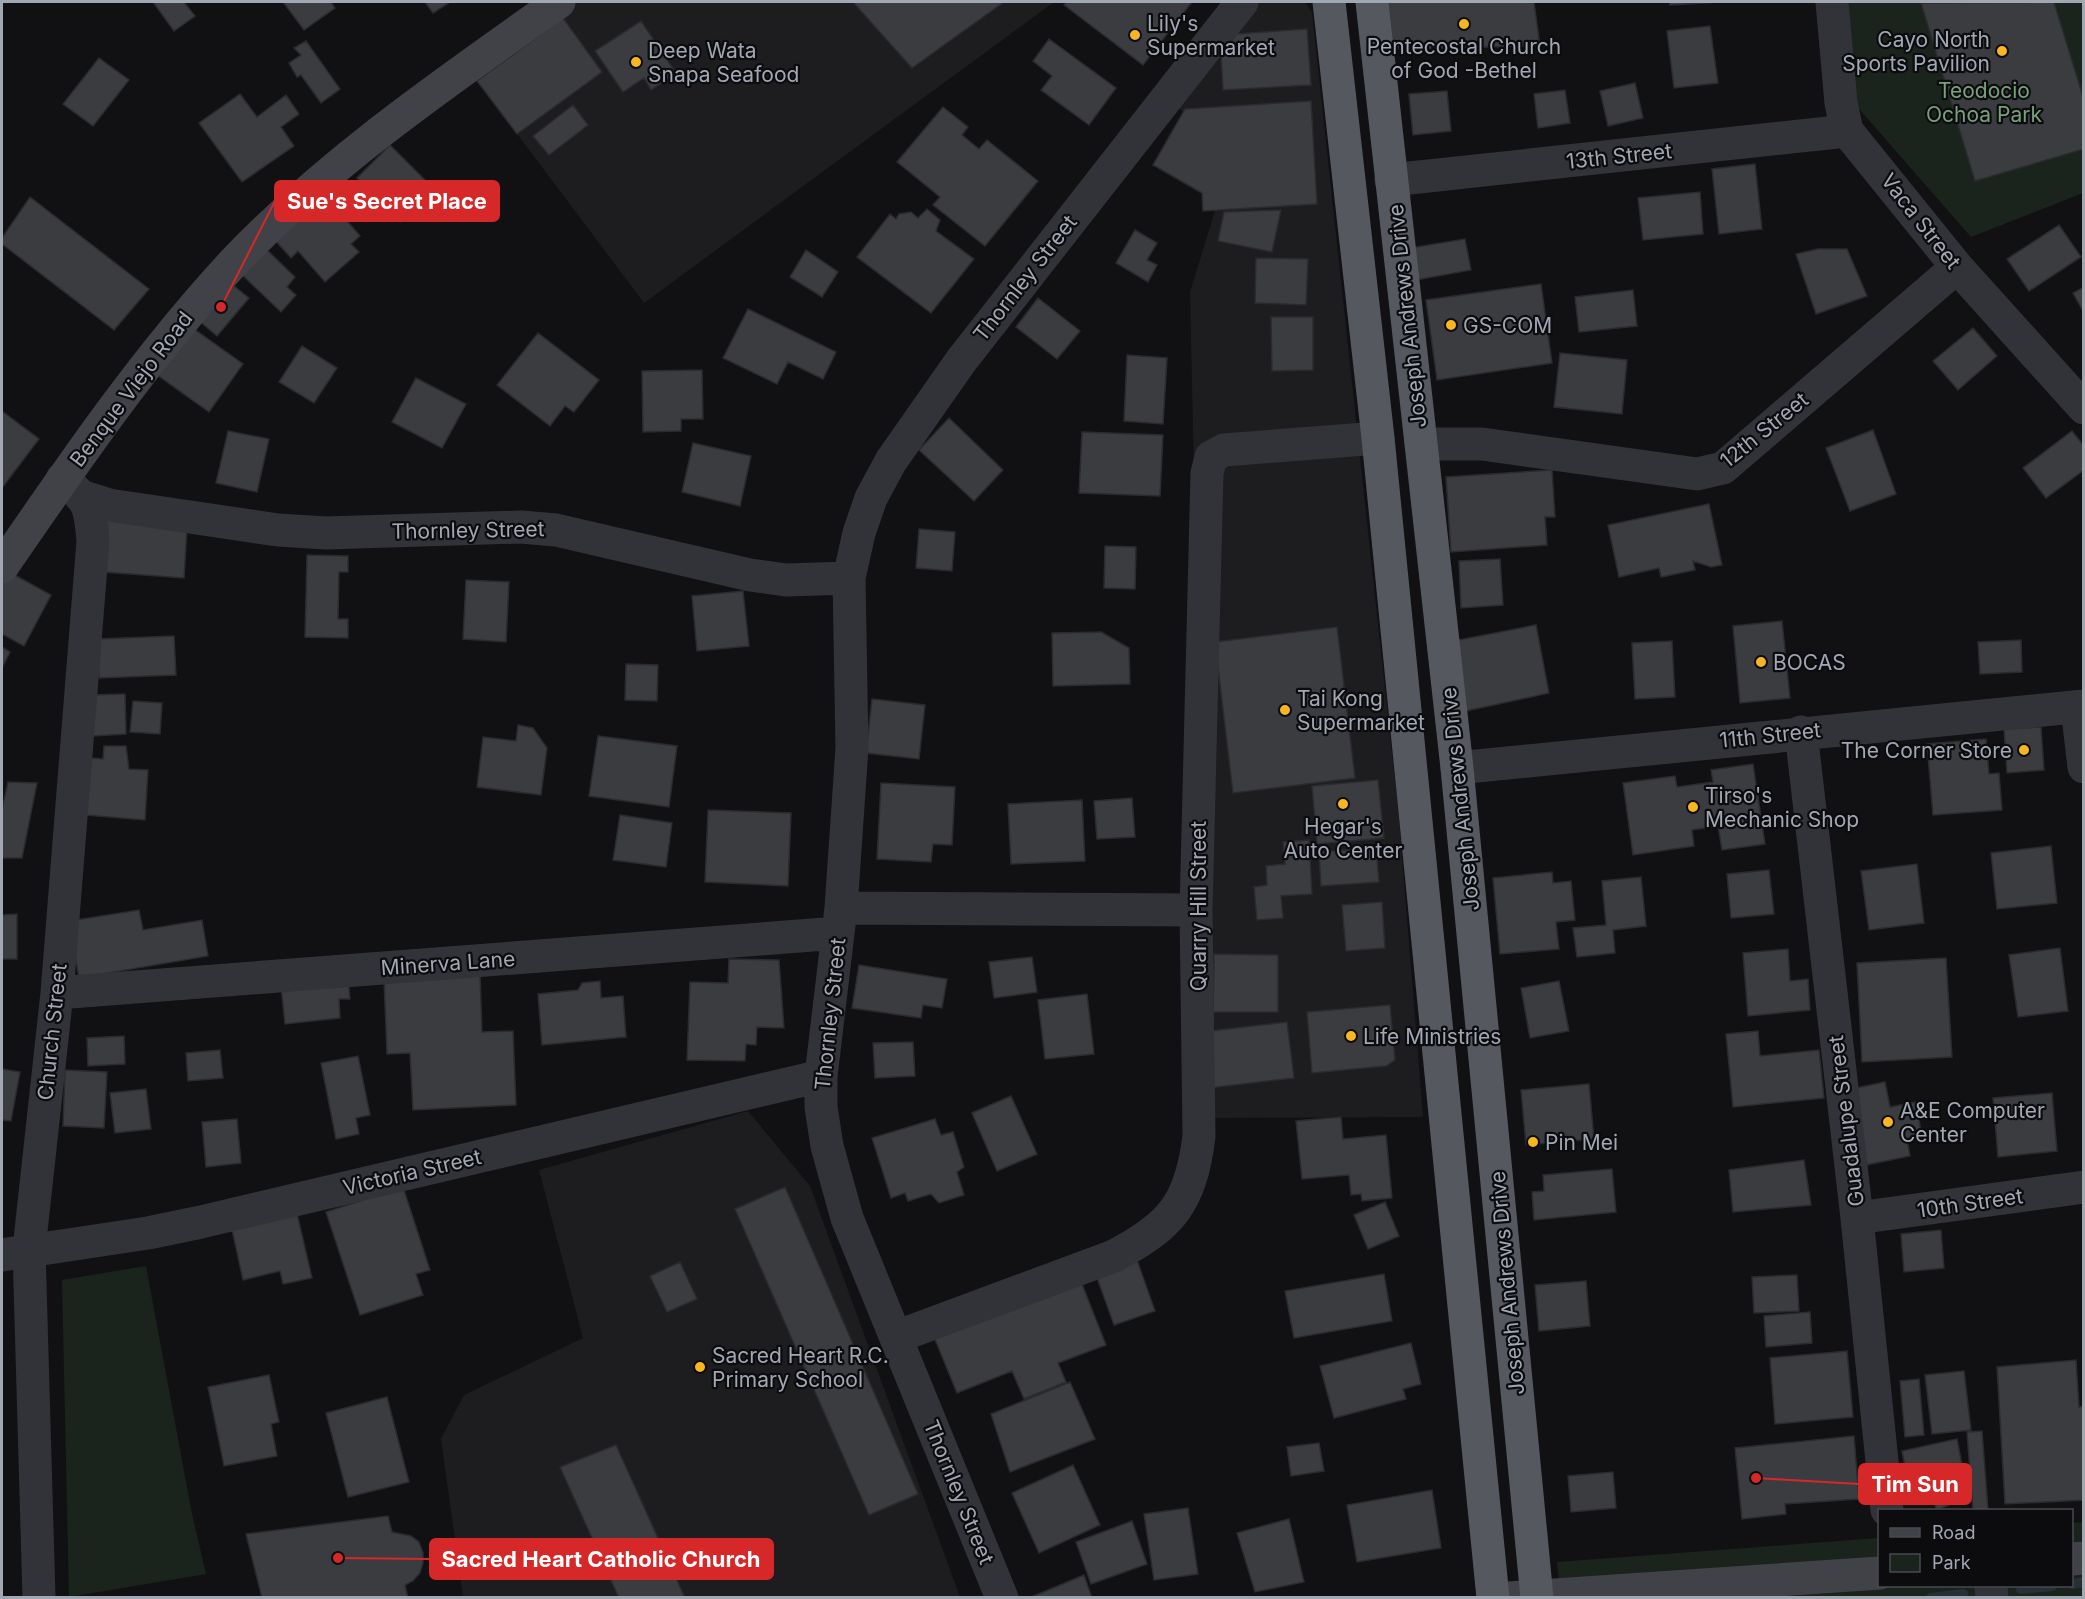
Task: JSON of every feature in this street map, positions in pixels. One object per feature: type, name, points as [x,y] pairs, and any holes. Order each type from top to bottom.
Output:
[{"type":"highway","name":"Joseph Andrews Drive","points":[[1329,2],[1378,438],[1493,1598]]},
{"type":"highway","name":"Joseph Andrews Drive","points":[[1372,2],[1457,768],[1527,1597]]},
{"type":"main road","name":"Benque Viejo Road","points":[[2,567],[73,488],[170,333],[235,261],[361,147],[559,2]]},
{"type":"main road","points":[[1527,1597],[1878,1573]]},
{"type":"street","name":"Thornley Street","points":[[1002,1598],[836,1183],[821,1107],[821,1076],[840,920],[852,748],[849,578],[859,533],[871,498],[891,461],[961,361],[1242,2]]},
{"type":"street","points":[[1832,2],[1841,103],[1847,131]]},
{"type":"street","name":"13th Street","points":[[1391,180],[1847,131]]},
{"type":"street","name":"Vaca Street","points":[[1847,131],[1869,155],[1957,267],[2084,408]]},
{"type":"street","name":"12th Street","points":[[1421,444],[1482,444],[1697,474],[1723,468],[1957,267]]},
{"type":"street","name":"Quarry Hill Street","points":[[896,1337],[1114,1256],[1145,1240],[1170,1218],[1188,1191],[1196,1165],[1199,1136],[1196,910],[1207,473],[1211,457],[1224,450],[1378,438]]},
{"type":"street","name":"Thornley Street","points":[[73,488],[109,505],[278,530],[326,533],[520,527],[556,530],[750,575],[786,580],[849,578]]},
{"type":"street","name":"Church Street","points":[[39,1598],[15,1252],[57,993],[93,541],[91,516],[73,488]]},
{"type":"street","points":[[2080,706],[2084,767]]},
{"type":"street","name":"11th Street","points":[[1457,768],[2080,706]]},
{"type":"street","name":"Guadalupe Street","points":[[1801,732],[1857,1218],[1887,1509]]},
{"type":"street","name":"Minerva Lane","points":[[57,993],[840,920],[1196,910]]},
{"type":"street","name":"Victoria Street","points":[[15,1252],[148,1233],[201,1222],[821,1076]]},
{"type":"street","name":"10th Street","points":[[1857,1218],[2084,1187]]},
{"type":"shaded area","points":[[562,2],[1054,2],[644,303],[467,67]]},
{"type":"shaded area","points":[[1254,2],[1305,2],[1312,12],[1399,819],[1423,1117],[1208,1118],[1190,292],[1234,149],[1177,107]]},
{"type":"shaded area","name":"Sacred Heart R.C. Primary School","points":[[748,1111],[810,1186],[960,1597],[463,1597],[441,1439],[464,1395],[583,1338],[539,1170]]},
{"type":"green space","name":"Teodocio Ochoa Park","points":[[1843,2],[2083,2],[2083,193],[1971,237],[1853,102]]},
{"type":"green space","points":[[146,1266],[192,1514],[206,1574],[69,1597],[62,1280]]},
{"type":"green space","points":[[2083,1522],[2083,1597],[1561,1597],[1557,1562],[1878,1538],[1878,1587],[2073,1587],[2073,1523]]},
{"type":"building","points":[[153,2],[184,2],[195,16],[174,31]]},
{"type":"building","points":[[283,2],[331,2],[335,8],[304,30]]},
{"type":"building","points":[[425,2],[450,2],[433,13]]},
{"type":"building","points":[[853,2],[1004,2],[912,68]]},
{"type":"building","name":"Lily's Supermarket","points":[[1067,2],[1192,2],[1143,65],[1064,5]]},
{"type":"building","name":"Pentecostal Church of God -Bethel","points":[[1388,2],[1534,2],[1540,46],[1393,49]]},
{"type":"building","points":[[1669,2],[1719,2],[1670,5]]},
{"type":"building","name":"Cayo North Sports Pavilion","points":[[2054,2],[2084,100],[2084,149],[1975,181],[1921,3]]},
{"type":"building","points":[[563,18],[602,72],[517,134],[477,81]]},
{"type":"building","name":"Deep Wata Snapa Seafood","points":[[641,21],[676,73],[651,90],[644,78],[623,92],[595,51]]},
{"type":"building","points":[[1710,26],[1718,83],[1674,88],[1667,31]]},
{"type":"building","points":[[1307,29],[1311,85],[1223,90],[1220,35]]},
{"type":"building","points":[[1049,39],[1116,88],[1089,125],[1041,90],[1052,76],[1033,61]]},
{"type":"building","points":[[306,41],[340,89],[321,103],[301,75],[297,77],[289,63],[301,55],[294,48]]},
{"type":"building","points":[[99,58],[129,80],[93,126],[63,104]]},
{"type":"building","points":[[1635,83],[1643,118],[1608,126],[1600,91]]},
{"type":"building","points":[[1565,90],[1570,123],[1538,128],[1534,94]]},
{"type":"building","points":[[1447,91],[1451,131],[1413,135],[1409,94]]},
{"type":"building","points":[[240,94],[257,117],[286,95],[299,114],[281,127],[294,146],[242,182],[199,123]]},
{"type":"building","points":[[1311,101],[1317,204],[1203,211],[1202,193],[1153,165],[1185,109]]},
{"type":"building","points":[[573,105],[588,125],[549,155],[533,136]]},
{"type":"building","points":[[943,107],[968,127],[962,135],[979,149],[987,140],[1038,181],[985,246],[933,205],[940,197],[897,162]]},
{"type":"building","points":[[390,145],[434,189],[401,222],[357,178]]},
{"type":"building","points":[[1755,164],[1762,229],[1719,234],[1712,169]]},
{"type":"building","points":[[317,186],[360,236],[351,244],[359,252],[325,282],[298,251],[291,258],[266,230]]},
{"type":"building","points":[[1700,192],[1703,234],[1643,240],[1638,198]]},
{"type":"building","points":[[30,197],[149,289],[114,330],[2,244],[2,238]]},
{"type":"building","points":[[927,209],[940,220],[936,231],[974,259],[931,313],[857,257],[890,214],[896,219],[899,214],[911,212],[918,218]]},
{"type":"building","points":[[1281,210],[1272,252],[1218,241],[1224,212]]},
{"type":"building","points":[[2059,225],[2081,257],[2029,291],[2007,259]]},
{"type":"building","points":[[1135,230],[1157,243],[1147,260],[1157,265],[1148,282],[1116,263]]},
{"type":"building","points":[[1465,239],[1471,270],[1416,280],[1410,248]]},
{"type":"building","points":[[264,247],[295,277],[287,287],[296,295],[281,312],[239,272]]},
{"type":"building","points":[[1818,249],[1847,249],[1867,296],[1816,314],[1796,254]]},
{"type":"building","points":[[806,250],[838,272],[822,297],[790,277]]},
{"type":"building","points":[[1256,258],[1308,259],[1306,305],[1255,303]]},
{"type":"building","points":[[223,277],[249,298],[217,336],[192,315]]},
{"type":"building","points":[[1541,284],[1552,363],[1437,380],[1426,300]]},
{"type":"building","points":[[2084,287],[2084,313],[2073,293]]},
{"type":"building","points":[[1633,290],[1637,326],[1579,332],[1575,297]]},
{"type":"building","points":[[1038,298],[1080,331],[1057,359],[1016,327]]},
{"type":"building","points":[[748,309],[836,352],[823,379],[788,362],[777,384],[723,358]]},
{"type":"building","points":[[1271,317],[1313,317],[1313,370],[1272,371]]},
{"type":"building","points":[[187,324],[243,364],[209,412],[153,372]]},
{"type":"building","points":[[1973,328],[1997,356],[1958,390],[1933,361]]},
{"type":"building","points":[[538,333],[599,380],[574,412],[565,406],[550,426],[497,385]]},
{"type":"building","points":[[302,346],[337,368],[314,403],[279,382]]},
{"type":"building","points":[[1560,353],[1627,360],[1622,414],[1554,407]]},
{"type":"building","points":[[1127,355],[1167,358],[1163,424],[1124,421]]},
{"type":"building","points":[[702,370],[703,419],[681,419],[681,431],[643,432],[642,371]]},
{"type":"building","points":[[416,378],[466,404],[442,448],[392,422]]},
{"type":"building","points":[[2,411],[39,439],[2,488]]},
{"type":"building","points":[[949,418],[1003,470],[974,501],[919,450]]},
{"type":"building","points":[[1873,430],[1896,494],[1850,511],[1826,448]]},
{"type":"building","points":[[228,431],[269,439],[257,492],[216,483]]},
{"type":"building","points":[[2072,431],[2084,446],[2084,470],[2046,498],[2023,468]]},
{"type":"building","points":[[1082,432],[1163,435],[1160,496],[1079,493]]},
{"type":"building","points":[[693,443],[751,456],[740,506],[682,492]]},
{"type":"building","points":[[1552,470],[1555,517],[1545,517],[1547,545],[1451,552],[1446,477]]},
{"type":"building","points":[[1709,504],[1722,565],[1711,567],[1693,561],[1695,570],[1661,577],[1659,568],[1619,577],[1608,525]]},
{"type":"building","points":[[93,513],[187,528],[184,578],[90,571]]},
{"type":"building","points":[[919,529],[955,532],[952,571],[916,568]]},
{"type":"building","points":[[1105,546],[1136,547],[1135,589],[1104,588]]},
{"type":"building","points":[[307,555],[348,556],[348,572],[339,572],[338,619],[348,619],[348,638],[305,637]]},
{"type":"building","points":[[1500,559],[1503,605],[1461,608],[1459,561]]},
{"type":"building","points":[[2,568],[51,595],[24,646],[2,634]]},
{"type":"building","points":[[466,580],[509,582],[506,642],[463,639]]},
{"type":"building","points":[[743,591],[749,646],[697,651],[692,596]]},
{"type":"building","name":"BOCAS","points":[[1782,621],[1790,698],[1740,703],[1733,626]]},
{"type":"building","points":[[1536,625],[1549,693],[1461,712],[1448,642]]},
{"type":"building","name":"Tai Kong Supermarket","points":[[1337,627],[1355,778],[1233,793],[1215,642]]},
{"type":"building","points":[[1101,632],[1129,648],[1130,684],[1053,686],[1052,633]]},
{"type":"building","points":[[174,636],[176,675],[99,678],[97,639]]},
{"type":"building","points":[[2021,640],[2022,672],[1980,674],[1978,642]]},
{"type":"building","points":[[1672,641],[1675,697],[1635,699],[1632,643]]},
{"type":"building","points":[[2,647],[10,652],[2,668]]},
{"type":"building","points":[[626,664],[658,665],[657,701],[625,700]]},
{"type":"building","points":[[125,694],[126,734],[93,736],[91,695]]},
{"type":"building","points":[[872,699],[925,705],[919,759],[866,753]]},
{"type":"building","points":[[133,701],[162,703],[160,734],[130,732]]},
{"type":"building","points":[[518,725],[533,728],[547,748],[541,795],[477,787],[483,737],[516,741]]},
{"type":"building","name":"The Corner Store","points":[[2041,727],[2044,770],[2007,773],[2004,729]]},
{"type":"building","points":[[598,736],[677,746],[669,807],[589,796]]},
{"type":"building","points":[[1986,739],[1989,774],[1999,773],[2002,810],[1933,815],[1927,744]]},
{"type":"building","points":[[104,746],[126,746],[129,769],[148,770],[145,820],[74,814],[78,757],[103,759]]},
{"type":"building","name":"Tirso's Mechanic Shop","points":[[1753,764],[1765,844],[1722,850],[1718,826],[1692,830],[1694,846],[1633,855],[1623,783],[1675,776],[1677,787],[1713,782],[1711,770]]},
{"type":"building","points":[[1378,780],[1384,838],[1317,844],[1312,786]]},
{"type":"building","points":[[8,782],[37,783],[22,858],[2,858],[2,809]]},
{"type":"building","points":[[881,783],[955,787],[952,845],[933,844],[931,862],[877,859]]},
{"type":"building","points":[[1132,798],[1135,837],[1097,839],[1094,801]]},
{"type":"building","points":[[1082,800],[1085,861],[1011,864],[1008,804]]},
{"type":"building","points":[[708,810],[791,813],[788,886],[705,882]]},
{"type":"building","points":[[620,815],[672,823],[666,867],[613,860]]},
{"type":"building","points":[[1309,840],[1312,894],[1281,896],[1283,918],[1257,920],[1254,887],[1267,885],[1266,866],[1285,864],[1283,842]]},
{"type":"building","points":[[2051,846],[2057,903],[1997,909],[1991,853]]},
{"type":"building","points":[[1376,848],[1379,882],[1321,886],[1319,852]]},
{"type":"building","points":[[1917,864],[1924,923],[1869,930],[1861,871]]},
{"type":"building","points":[[1769,870],[1774,914],[1731,918],[1727,874]]},
{"type":"building","points":[[1552,872],[1553,883],[1571,881],[1575,920],[1556,922],[1559,949],[1500,954],[1493,878]]},
{"type":"building","points":[[1641,877],[1646,926],[1613,930],[1615,953],[1577,957],[1573,928],[1606,925],[1602,881]]},
{"type":"building","points":[[1382,902],[1385,948],[1346,951],[1342,905]]},
{"type":"building","points":[[139,910],[143,930],[202,920],[208,956],[79,978],[69,921]]},
{"type":"building","points":[[17,914],[17,959],[2,959],[2,915]]},
{"type":"building","points":[[2060,948],[2068,1011],[2018,1017],[2009,955]]},
{"type":"building","points":[[1788,949],[1790,981],[1808,979],[1810,1010],[1748,1016],[1743,953]]},
{"type":"building","points":[[1214,954],[1278,955],[1278,1012],[1213,1012]]},
{"type":"building","points":[[1032,957],[1037,992],[994,998],[989,962]]},
{"type":"building","points":[[1946,958],[1952,1057],[1862,1062],[1857,963]]},
{"type":"building","points":[[729,959],[779,960],[784,1028],[757,1027],[756,1045],[746,1044],[745,1061],[687,1060],[690,982],[728,983]]},
{"type":"building","points":[[859,965],[947,979],[942,1008],[923,1005],[921,1018],[852,1008]]},
{"type":"building","points":[[480,975],[482,1032],[513,1031],[516,1105],[413,1110],[410,1053],[387,1054],[384,979]]},
{"type":"building","points":[[348,978],[350,999],[339,999],[340,1018],[285,1024],[281,986]]},
{"type":"building","points":[[600,981],[601,998],[623,996],[626,1037],[542,1045],[538,994],[578,990],[582,983]]},
{"type":"building","points":[[1559,981],[1569,1031],[1530,1038],[1521,988]]},
{"type":"building","points":[[1087,994],[1094,1054],[1045,1059],[1038,1000]]},
{"type":"building","name":"Life Ministries","points":[[1390,1005],[1395,1060],[1386,1066],[1312,1073],[1307,1012]]},
{"type":"building","points":[[1287,1022],[1294,1078],[1209,1088],[1202,1032]]},
{"type":"building","points":[[1758,1031],[1760,1056],[1819,1050],[1824,1098],[1733,1107],[1726,1034]]},
{"type":"building","points":[[124,1036],[125,1064],[88,1066],[87,1038]]},
{"type":"building","points":[[913,1042],[915,1076],[875,1078],[873,1043]]},
{"type":"building","points":[[220,1050],[223,1078],[188,1081],[186,1053]]},
{"type":"building","points":[[358,1056],[370,1115],[356,1118],[359,1134],[336,1139],[321,1063]]},
{"type":"building","points":[[2,1069],[20,1072],[11,1121],[2,1120]]},
{"type":"building","points":[[65,1070],[107,1072],[104,1128],[63,1126]]},
{"type":"building","name":"A&E Computer Center","points":[[1885,1082],[1890,1107],[1916,1102],[1922,1137],[1907,1139],[1910,1156],[1866,1165],[1851,1089]]},
{"type":"building","points":[[1589,1084],[1594,1139],[1526,1145],[1521,1090]]},
{"type":"building","points":[[146,1089],[151,1129],[115,1133],[110,1093]]},
{"type":"building","points":[[2052,1093],[2057,1151],[1998,1157],[1993,1098]]},
{"type":"building","points":[[1011,1096],[1037,1154],[997,1171],[972,1113]]},
{"type":"building","points":[[1341,1117],[1343,1139],[1386,1135],[1392,1198],[1362,1201],[1361,1194],[1351,1195],[1349,1175],[1302,1179],[1296,1121]]},
{"type":"building","points":[[237,1119],[241,1163],[206,1167],[202,1122]]},
{"type":"building","points":[[935,1119],[941,1135],[953,1132],[964,1167],[957,1172],[964,1195],[939,1203],[931,1194],[908,1201],[905,1193],[891,1198],[872,1138]]},
{"type":"building","points":[[1804,1160],[1811,1205],[1733,1212],[1729,1170]]},
{"type":"building","points":[[1612,1169],[1616,1212],[1534,1220],[1532,1192],[1544,1191],[1543,1175]]},
{"type":"building","points":[[403,1187],[430,1270],[416,1274],[423,1295],[360,1315],[326,1212]]},
{"type":"building","points":[[785,1187],[918,1494],[869,1515],[735,1209]]},
{"type":"building","points":[[1385,1202],[1399,1236],[1368,1249],[1354,1215]]},
{"type":"building","points":[[296,1209],[312,1278],[283,1284],[280,1271],[243,1280],[231,1225]]},
{"type":"building","points":[[1941,1230],[1944,1268],[1904,1272],[1901,1234]]},
{"type":"building","points":[[1137,1260],[1155,1311],[1114,1325],[1096,1275]]},
{"type":"building","points":[[680,1262],[697,1299],[667,1312],[650,1276]]},
{"type":"building","points":[[1384,1274],[1392,1321],[1294,1338],[1285,1291]]},
{"type":"building","points":[[1797,1275],[1799,1311],[1754,1313],[1752,1277]]},
{"type":"building","points":[[1080,1279],[1106,1345],[1058,1363],[1066,1382],[1024,1399],[1012,1371],[957,1393],[934,1337]]},
{"type":"building","points":[[1586,1281],[1590,1326],[1539,1331],[1535,1285]]},
{"type":"building","points":[[1810,1312],[1812,1343],[1766,1347],[1764,1316]]},
{"type":"building","points":[[1411,1343],[1421,1384],[1403,1389],[1406,1399],[1334,1418],[1320,1366]]},
{"type":"building","points":[[1847,1351],[1853,1417],[1775,1424],[1770,1358]]},
{"type":"building","points":[[2076,1360],[2079,1407],[2084,1406],[2084,1500],[2005,1504],[1997,1367]]},
{"type":"building","points":[[1964,1371],[1971,1430],[1932,1434],[1925,1375]]},
{"type":"building","points":[[269,1375],[279,1422],[271,1424],[277,1456],[224,1466],[208,1387]]},
{"type":"building","points":[[1919,1379],[1924,1435],[1905,1437],[1900,1381]]},
{"type":"building","points":[[1070,1382],[1095,1439],[1010,1472],[991,1414]]},
{"type":"building","points":[[387,1397],[409,1482],[348,1497],[326,1413]]},
{"type":"building","points":[[1982,1431],[1988,1509],[1973,1509],[1967,1432]]},
{"type":"building","points":[[1854,1436],[1859,1499],[1785,1504],[1786,1514],[1742,1519],[1735,1448]]},
{"type":"building","points":[[1957,1439],[1963,1470],[1908,1482],[1902,1451]]},
{"type":"building","points":[[1319,1443],[1324,1471],[1291,1476],[1287,1447]]},
{"type":"building","points":[[616,1445],[685,1598],[619,1598],[560,1467]]},
{"type":"building","points":[[1073,1465],[1100,1525],[1039,1553],[1012,1493]]},
{"type":"building","points":[[1613,1472],[1616,1508],[1571,1512],[1568,1476]]},
{"type":"building","points":[[1960,1476],[1968,1497],[1937,1509],[1928,1489]]},
{"type":"building","points":[[1432,1490],[1441,1548],[1357,1562],[1347,1505]]},
{"type":"building","points":[[1188,1508],[1198,1574],[1154,1580],[1144,1514]]},
{"type":"building","points":[[388,1516],[392,1532],[411,1536],[419,1542],[423,1553],[420,1573],[413,1581],[405,1585],[408,1598],[262,1598],[246,1534]]},
{"type":"building","points":[[1289,1519],[1304,1582],[1255,1592],[1237,1533]]},
{"type":"building","points":[[1132,1521],[1147,1564],[1091,1584],[1076,1542]]},
{"type":"building","points":[[1084,1575],[1092,1598],[1029,1598]]},
{"type":"waterway","points":[[2073,1584],[2084,1582]]},
{"type":"waterway","points":[[2021,1589],[2042,1587]]},
{"type":"waterway","points":[[1931,1598],[1963,1594]]},
{"type":"place","name":"Pentecostal Church of God -Bethel","points":[[1464,24]]},
{"type":"place","name":"Lily's Supermarket","points":[[1135,35]]},
{"type":"place","name":"Cayo North Sports Pavilion","points":[[2002,51]]},
{"type":"place","name":"Deep Wata Snapa Seafood","points":[[636,62]]},
{"type":"place","name":"Sue's Secret Place","points":[[221,307]]},
{"type":"place","name":"GS-COM","points":[[1451,325]]},
{"type":"place","name":"BOCAS","points":[[1761,662]]},
{"type":"place","name":"Tai Kong Supermarket","points":[[1285,710]]},
{"type":"place","name":"The Corner Store","points":[[2024,750]]},
{"type":"place","name":"Hegar's Auto Center","points":[[1343,804]]},
{"type":"place","name":"Tirso's Mechanic Shop","points":[[1693,807]]},
{"type":"place","name":"Life Ministries","points":[[1351,1036]]},
{"type":"place","name":"A&E Computer Center","points":[[1888,1122]]},
{"type":"place","name":"Pin Mei","points":[[1533,1142]]},
{"type":"place","name":"Sacred Heart R.C. Primary School","points":[[700,1367]]},
{"type":"place","name":"Tim Sun","points":[[1756,1478]]},
{"type":"place","name":"Sacred Heart Catholic Church","points":[[338,1558]]}]
